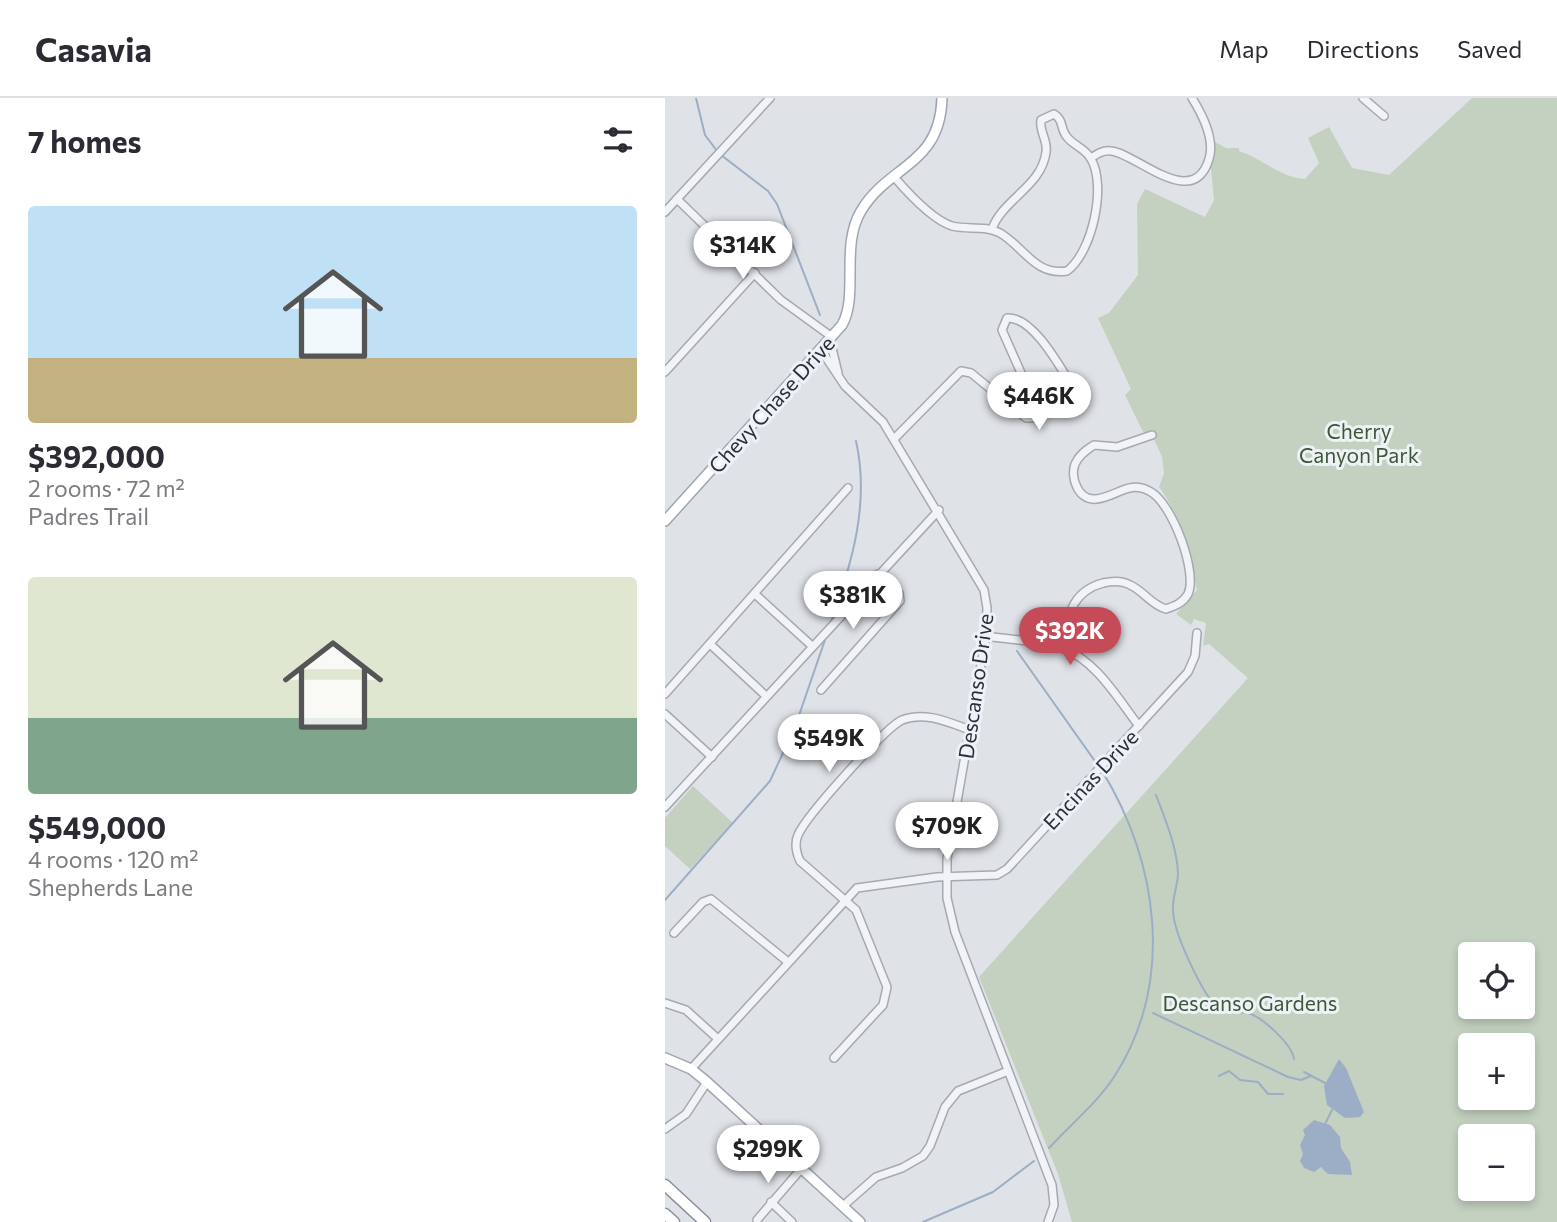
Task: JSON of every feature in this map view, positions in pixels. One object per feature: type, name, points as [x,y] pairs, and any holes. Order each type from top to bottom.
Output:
[{"type":"highway","points":[[665,1185],[705,1222]]},
{"type":"highway","points":[[665,1216],[671,1222]]},
{"type":"main road","name":"Chevy Chase Drive","points":[[665,521],[831,339],[844,321],[848,309],[851,242],[858,217],[867,202],[919,159],[934,138],[942,98]]},
{"type":"main road","points":[[665,1058],[691,1069],[707,1082],[860,1222]]},
{"type":"street","points":[[665,212],[770,98]]},
{"type":"street","points":[[1091,158],[1101,151],[1114,151],[1172,180],[1193,177],[1207,164],[1211,150],[1201,115],[1192,98]]},
{"type":"street","points":[[1363,98],[1384,116]]},
{"type":"street","points":[[895,178],[952,226],[992,229],[1047,271],[1067,271],[1077,261],[1095,220],[1098,205],[1091,158],[1066,137],[1059,117],[1054,114],[1044,116],[1040,125],[1047,150],[1044,160],[1030,185],[996,218],[992,229]]},
{"type":"street","points":[[677,199],[781,300],[831,339],[838,374]]},
{"type":"street","points":[[665,372],[755,273]]},
{"type":"street","points":[[894,439],[961,371],[971,373],[1026,418],[1037,418],[1037,409],[1002,330],[1007,318],[1020,319],[1031,328],[1075,391]]},
{"type":"street","name":"Descanso Drive","points":[[821,350],[845,386],[880,417],[939,510],[983,590],[987,608],[986,636],[946,876],[955,932],[1052,1185],[1053,1205],[1048,1222]]},
{"type":"street","points":[[1060,647],[1073,603],[1079,594],[1092,586],[1119,581],[1127,583],[1151,602],[1166,609],[1182,602],[1187,596],[1190,577],[1182,545],[1176,524],[1162,500],[1144,489],[1133,487],[1095,500],[1087,499],[1081,493],[1073,475],[1078,458],[1094,445],[1117,447],[1152,435]]},
{"type":"street","points":[[665,694],[756,595],[848,488]]},
{"type":"street","points":[[665,807],[939,510]]},
{"type":"street","points":[[821,690],[900,601],[899,593],[878,574]]},
{"type":"street","points":[[756,595],[812,646]]},
{"type":"street","name":"Encinas Drive","points":[[691,1069],[858,888],[946,876],[997,875],[1007,869],[1188,672],[1195,656],[1197,633]]},
{"type":"street","points":[[986,636],[1060,647],[1086,661],[1139,726]]},
{"type":"street","points":[[710,644],[767,696]]},
{"type":"street","points":[[665,714],[712,757]]},
{"type":"street","points":[[834,1058],[883,1005],[887,995],[856,910],[800,861],[796,842],[806,821],[899,721],[923,717],[970,730]]},
{"type":"street","points":[[674,933],[703,902],[711,899],[788,962]]},
{"type":"street","points":[[665,1003],[686,1010],[718,1039]]},
{"type":"street","points":[[843,1206],[876,1177],[902,1168],[923,1156],[930,1146],[945,1107],[958,1091],[1008,1071]]},
{"type":"street","points":[[665,1129],[686,1114],[707,1082]]},
{"type":"street","points":[[757,1220],[801,1168]]},
{"type":"street","points":[[771,1202],[792,1222]]},
{"type":"green space","points":[[1472,98],[1557,98],[1557,1222],[1072,1222],[1058,1174],[979,977],[1248,678],[1209,644],[1203,646],[1206,623],[1194,619],[1191,625],[1176,614],[1197,590],[1188,549],[1174,511],[1159,487],[1164,473],[1162,457],[1154,439],[1143,432],[1125,395],[1131,389],[1098,318],[1109,313],[1138,275],[1137,204],[1145,189],[1205,217],[1214,200],[1211,168],[1215,142],[1226,148],[1239,148],[1239,151],[1287,175],[1305,179],[1319,163],[1308,138],[1329,127],[1352,168],[1389,175]]},
{"type":"green space","points":[[693,786],[733,823],[690,869],[665,846],[665,818]]},
{"type":"water","points":[[1339,1059],[1346,1068],[1364,1112],[1360,1117],[1345,1118],[1327,1105],[1324,1086]]},
{"type":"water","points":[[1314,1120],[1330,1125],[1340,1137],[1341,1148],[1350,1162],[1352,1175],[1328,1174],[1321,1167],[1314,1172],[1304,1168],[1300,1161],[1303,1154],[1300,1145],[1305,1135],[1303,1130]]},
{"type":"waterway","points":[[696,98],[705,135],[717,151]]},
{"type":"waterway","points":[[721,155],[768,191],[777,204],[820,315]]},
{"type":"waterway","points":[[831,622],[857,533],[861,487],[856,441]]},
{"type":"waterway","points":[[665,900],[770,781],[795,727],[826,637]]},
{"type":"waterway","points":[[1017,651],[1097,764]]},
{"type":"waterway","points":[[1049,1148],[1114,1077],[1134,1040],[1146,1001],[1152,962],[1152,922],[1147,882],[1136,843],[1101,769]]},
{"type":"waterway","points":[[1156,795],[1170,833],[1177,863],[1174,920],[1183,948],[1205,992],[1220,1011],[1248,1013],[1261,1020],[1288,1046],[1294,1059]]},
{"type":"waterway","points":[[1153,1013],[1288,1077],[1301,1080],[1311,1076]]},
{"type":"waterway","points":[[1219,1076],[1229,1071],[1240,1080],[1258,1082],[1268,1094],[1283,1094]]},
{"type":"waterway","points":[[1304,1072],[1325,1083]]},
{"type":"waterway","points":[[1325,1124],[1332,1110]]},
{"type":"waterway","points":[[923,1222],[993,1192],[1034,1161]]},
{"type":"park label","name":"Cherry Canyon Park","points":[[1359,442]]},
{"type":"park label","name":"Descanso Gardens","points":[[1250,1002]]}]
